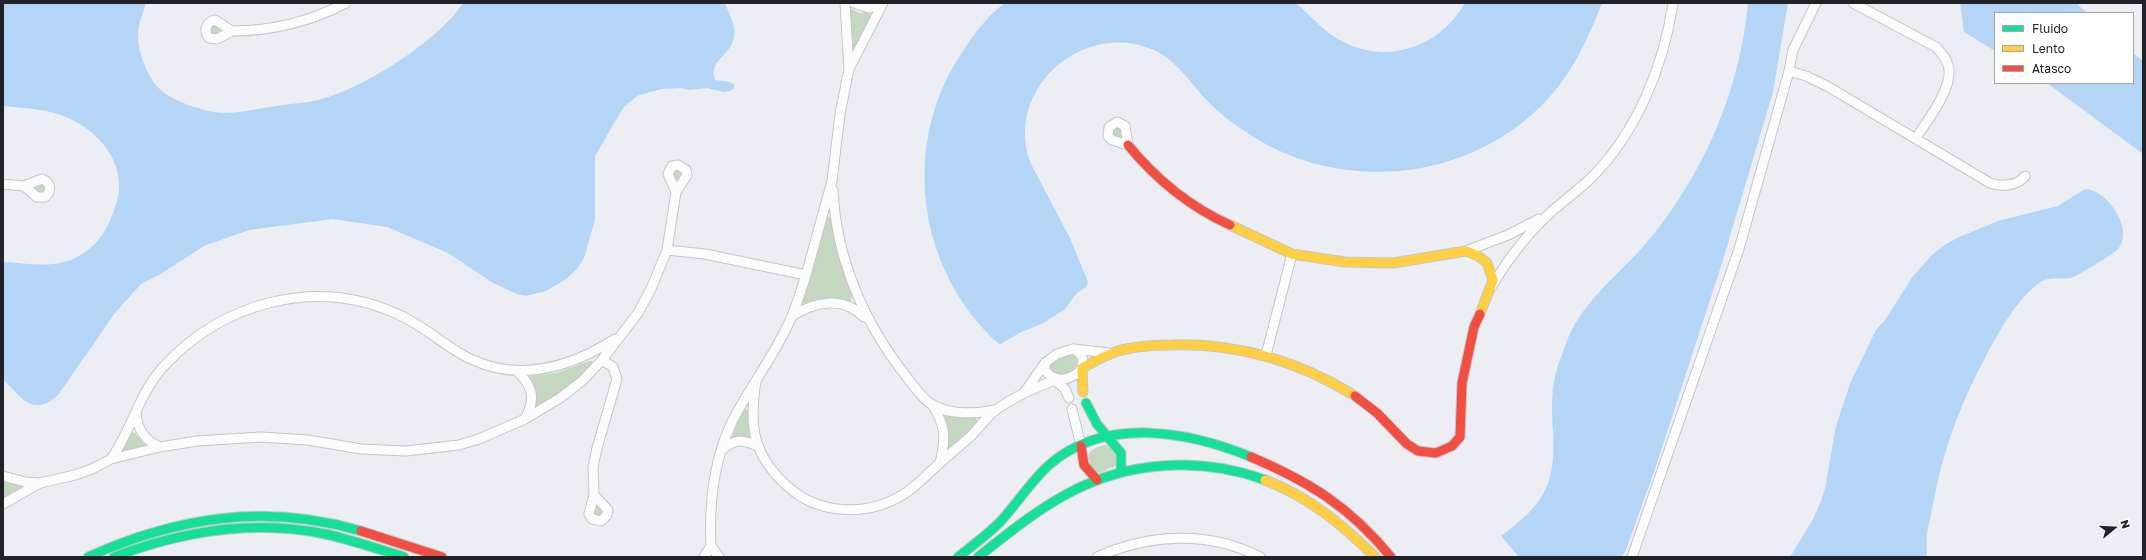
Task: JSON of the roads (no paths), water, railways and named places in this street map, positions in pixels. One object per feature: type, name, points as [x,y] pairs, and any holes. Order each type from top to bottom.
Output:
[{"type":"street","points":[[232,31],[272,29],[302,22],[346,3]]},
{"type":"street","points":[[845,3],[850,69]]},
{"type":"street","points":[[854,3],[869,8],[883,3]]},
{"type":"street","points":[[704,557],[711,546],[710,505],[714,479],[721,451],[734,419],[781,339],[792,316],[806,275],[832,181],[840,114],[850,69],[883,3]]},
{"type":"street","points":[[756,381],[752,408],[757,446],[778,478],[793,491],[826,508],[844,510],[864,510],[892,501],[925,478],[970,436],[995,410],[1023,394],[1055,380],[1068,379],[1079,372],[1082,368],[1113,353],[1144,346],[1203,345],[1232,348],[1266,355],[1325,380],[1351,394],[1380,416],[1417,451],[1439,453],[1457,444],[1460,437],[1462,383],[1467,358],[1474,327],[1492,288],[1518,247],[1551,212],[1592,176],[1610,156],[1634,119],[1653,79],[1663,47],[1673,3]]},
{"type":"street","points":[[1632,557],[1739,249],[1789,71],[1793,50],[1816,3]]},
{"type":"street","points":[[1853,3],[1936,47],[1944,56],[1949,66],[1949,80],[1938,104],[1916,138]]},
{"type":"street","points":[[1789,71],[1806,76],[1827,86],[1997,186],[2021,182],[2025,176]]},
{"type":"street","points":[[1128,145],[1142,162],[1167,185],[1210,216],[1292,254],[1345,262],[1379,263],[1414,261],[1466,251],[1508,235],[1551,212]]},
{"type":"street","points":[[832,181],[833,202],[846,263],[859,300],[868,320],[888,354],[914,386],[932,404],[941,420],[944,433],[944,444],[940,463]]},
{"type":"street","points":[[3,184],[24,186]]},
{"type":"street","points":[[3,476],[25,482],[40,483],[75,475],[111,459],[160,447],[204,440],[261,437],[308,440],[361,450],[406,451],[459,445],[479,439],[525,419],[560,398],[602,360],[641,307],[668,250],[676,192]]},
{"type":"street","points":[[668,250],[705,254],[806,275]]},
{"type":"street","points":[[1466,251],[1478,256],[1487,263],[1493,280],[1492,288]]},
{"type":"street","points":[[1266,355],[1292,254]]},
{"type":"street","points":[[111,459],[125,437],[136,408],[150,384],[164,366],[190,341],[224,319],[262,304],[288,298],[334,297],[377,306],[416,322],[462,355],[496,367],[516,370],[551,368],[574,361],[592,354],[620,336]]},
{"type":"street","points":[[792,316],[805,308],[831,302],[857,310],[868,320]]},
{"type":"street","points":[[1023,394],[1045,363],[1057,354],[1072,349],[1113,353]]},
{"type":"street","points":[[1072,349],[1080,353],[1082,357],[1083,392]]},
{"type":"street","points":[[594,495],[593,467],[617,380],[613,367],[602,360]]},
{"type":"street","points":[[1045,363],[1045,370],[1065,389],[1069,398]]},
{"type":"street","points":[[516,370],[526,379],[531,388],[531,409],[525,419]]},
{"type":"street","points":[[1086,403],[1091,415],[1114,440],[1121,452],[1123,466],[1121,472]]},
{"type":"street","points":[[932,404],[949,410],[966,412],[995,410]]},
{"type":"street","points":[[136,408],[139,430],[147,440],[160,447]]},
{"type":"street","points":[[1072,409],[1081,446],[1081,458],[1085,469],[1097,480]]},
{"type":"street","points":[[1076,421],[1091,415]]},
{"type":"street","points":[[958,557],[999,522],[1040,473],[1057,459],[1081,446],[1109,436],[1134,433],[1162,434],[1213,445],[1272,465],[1322,492],[1346,509],[1370,531],[1391,557]]},
{"type":"street","points":[[721,451],[729,443],[738,441],[748,441],[757,446]]},
{"type":"street","points":[[978,557],[1039,511],[1070,492],[1097,480],[1121,472],[1141,468],[1178,465],[1225,468],[1253,475],[1284,486],[1323,509],[1344,525],[1375,557]]},
{"type":"street","points":[[3,504],[40,483]]},
{"type":"street","points":[[88,557],[125,540],[175,524],[208,518],[271,515],[312,520],[346,527],[442,557]]},
{"type":"street","points":[[114,557],[157,541],[186,534],[254,528],[324,534],[404,557]]},
{"type":"street","points":[[1097,557],[1139,542],[1158,538],[1175,538],[1218,542],[1260,557]]},
{"type":"street","points":[[711,546],[719,557]]},
{"type":"water","points":[[3,3],[146,3],[139,26],[138,42],[148,73],[156,85],[166,94],[190,106],[223,113],[319,100],[342,92],[401,60],[438,31],[463,3],[725,3],[733,24],[734,37],[729,49],[717,63],[714,73],[715,80],[730,82],[734,84],[734,88],[730,91],[723,92],[707,88],[689,90],[681,88],[661,89],[637,96],[623,108],[595,156],[595,220],[584,258],[577,269],[566,279],[546,291],[526,296],[517,294],[493,283],[448,253],[387,227],[333,219],[249,230],[204,246],[159,275],[141,284],[115,313],[58,395],[49,402],[42,405],[35,405],[28,403],[3,379],[3,262],[39,264],[57,263],[75,258],[89,249],[104,232],[111,218],[119,190],[119,178],[116,167],[105,146],[79,123],[61,115],[36,109],[3,106]]},
{"type":"water","points":[[1005,3],[1296,3],[1321,27],[1338,39],[1356,47],[1374,51],[1392,52],[1426,42],[1441,32],[1454,19],[1465,3],[1602,3],[1576,60],[1559,86],[1538,109],[1508,133],[1474,152],[1437,164],[1400,171],[1361,171],[1323,166],[1286,154],[1238,127],[1206,100],[1177,66],[1163,55],[1146,47],[1120,43],[1095,46],[1072,55],[1052,71],[1037,90],[1028,113],[1025,138],[1031,164],[1070,238],[1088,282],[1086,287],[1076,294],[1065,309],[1042,324],[1021,332],[999,344],[971,314],[950,280],[935,243],[926,204],[925,164],[930,125],[943,87],[963,51],[977,31],[993,13]]},
{"type":"water","points":[[1748,3],[1788,3],[1773,92],[1722,263],[1656,466],[1626,550],[1622,557],[1519,557],[1501,536],[1528,514],[1544,492],[1549,480],[1553,450],[1553,388],[1558,366],[1568,338],[1583,311],[1603,288],[1637,254],[1667,216],[1685,189],[1701,160],[1716,130],[1737,68],[1744,36]]},
{"type":"water","points":[[1960,3],[2076,3],[2086,12],[1994,12],[1994,50],[1964,32]]},
{"type":"water","points":[[2134,54],[2143,61],[2143,154],[2048,84],[2134,84]]},
{"type":"water","points":[[2085,189],[2102,196],[2116,211],[2121,221],[2123,240],[2116,251],[2074,277],[2067,279],[2047,280],[2039,283],[2015,308],[2003,326],[1976,375],[1953,430],[1941,468],[1927,530],[1927,557],[1790,557],[1812,521],[1821,501],[1825,488],[1836,426],[1851,381],[1876,330],[1885,320],[1913,276],[1932,255],[1943,246],[1957,238],[1998,221],[2058,206]]}]
